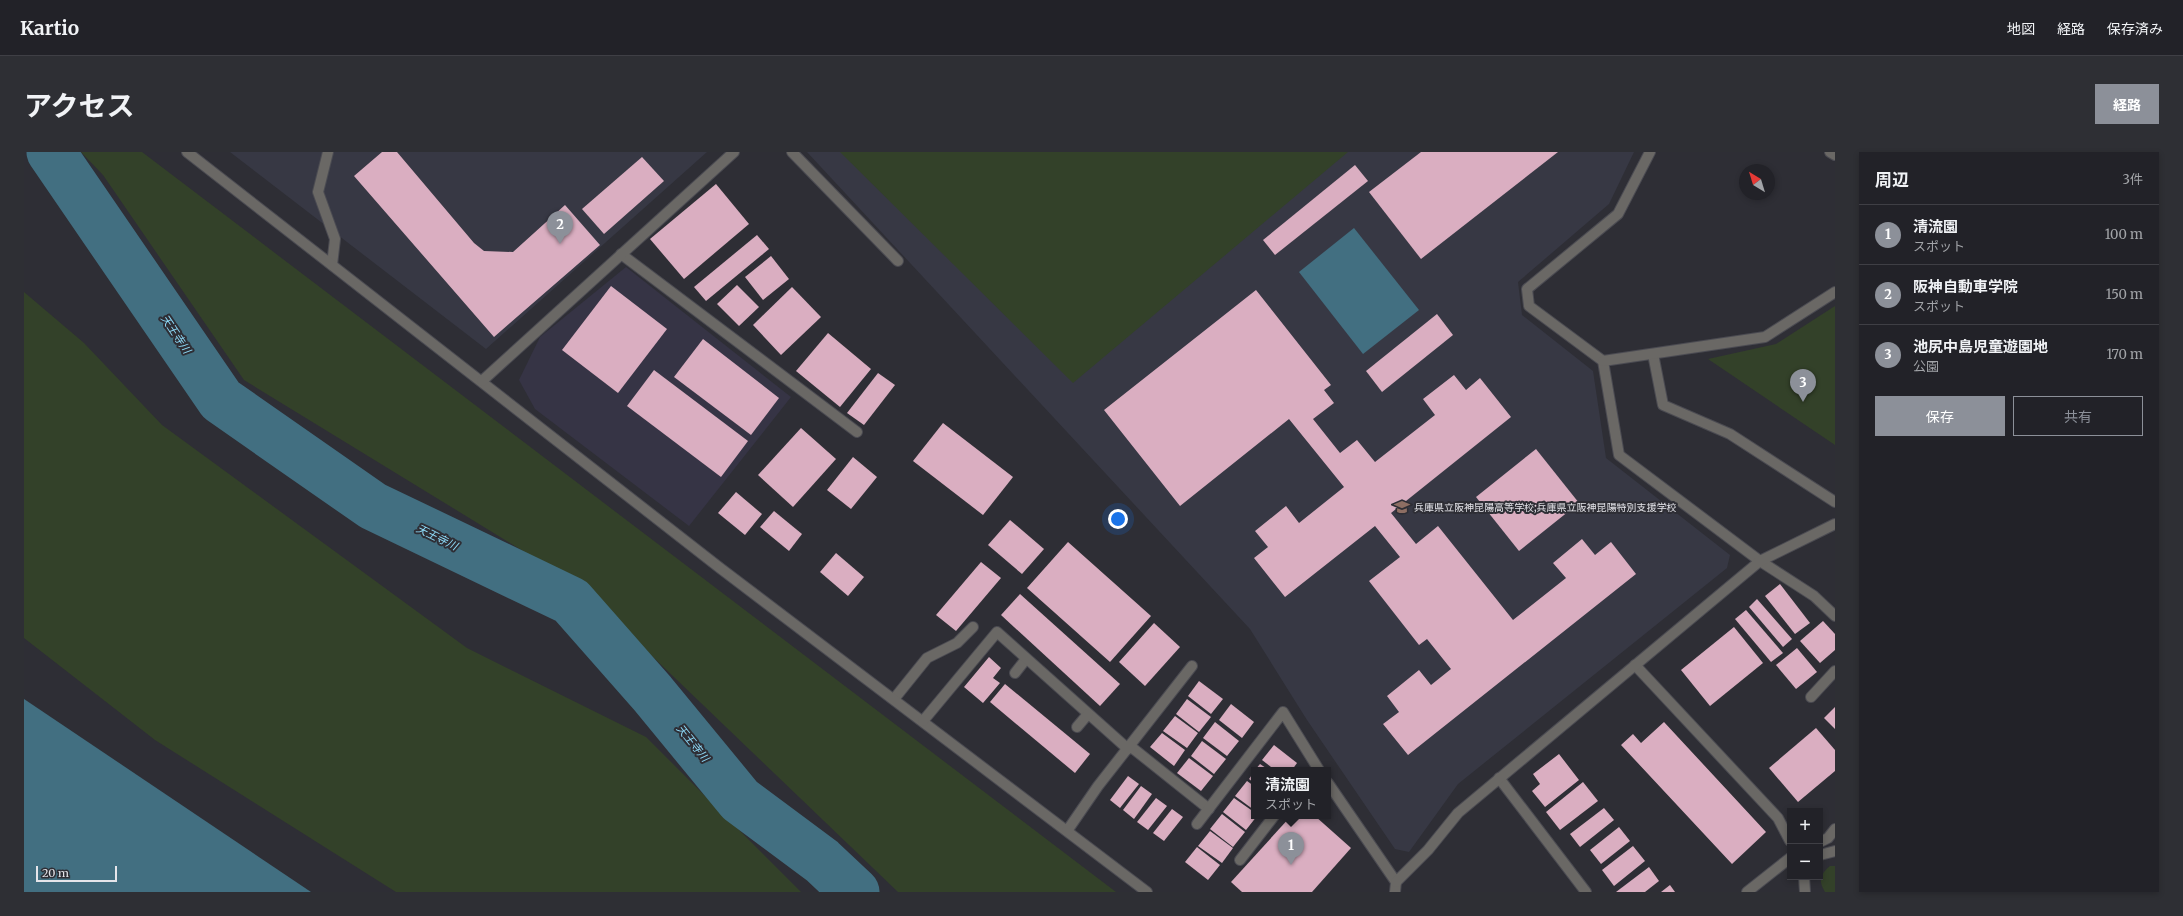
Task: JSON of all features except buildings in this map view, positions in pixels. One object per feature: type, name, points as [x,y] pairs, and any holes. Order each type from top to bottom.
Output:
[{"type":"street","points":[[187,152],[720,568],[1147,892]]},
{"type":"street","points":[[328,152],[318,192],[335,239],[332,264]]},
{"type":"street","points":[[482,381],[734,152]]},
{"type":"street","points":[[792,152],[898,261]]},
{"type":"street","points":[[1650,152],[1618,214],[1527,289],[1529,306],[1603,361],[1619,455],[1760,561],[1814,596],[1835,616]]},
{"type":"street","points":[[1830,152],[1835,155]]},
{"type":"street","points":[[621,254],[857,432]]},
{"type":"street","points":[[1603,361],[1765,337],[1835,292]]},
{"type":"street","points":[[1653,354],[1663,405],[1730,434],[1835,502]]},
{"type":"street","points":[[1331,788],[1395,887],[1458,813],[1760,561],[1835,524]]},
{"type":"street","points":[[894,699],[927,658],[957,643],[973,627]]},
{"type":"street","points":[[923,721],[997,632],[1088,714],[1129,748],[1209,809]]},
{"type":"street","points":[[1015,673],[1026,659]]},
{"type":"street","points":[[1635,665],[1778,818],[1787,835]]},
{"type":"street","points":[[1067,831],[1098,786],[1192,666]]},
{"type":"street","points":[[1812,697],[1835,671]]},
{"type":"street","points":[[1197,824],[1284,712],[1314,767]]},
{"type":"street","points":[[1077,727],[1088,714]]},
{"type":"street","points":[[1499,778],[1586,892]]},
{"type":"street","points":[[1240,860],[1272,819]]},
{"type":"street","points":[[1823,840],[1828,838],[1835,829]]},
{"type":"street","points":[[1823,854],[1835,851]]},
{"type":"street","points":[[1747,892],[1787,860]]},
{"type":"street","points":[[1777,868],[1787,870]]},
{"type":"street","points":[[1804,880],[1805,892]]},
{"type":"shaded area","points":[[230,152],[707,152],[486,349]]},
{"type":"shaded area","name":"兵庫県立阪神昆陽高等学校;兵庫県立阪神昆陽特別支援学校","points":[[807,152],[1634,152],[1609,204],[1518,282],[1522,315],[1593,371],[1606,458],[1730,555],[1727,568],[1458,784],[1409,852],[1395,849],[1307,720],[1250,629]]},
{"type":"shaded area","points":[[626,267],[791,397],[689,526],[535,409],[519,380],[540,337]]},
{"type":"green space","points":[[81,152],[142,152],[1116,892],[898,892],[577,584],[244,380],[103,175]]},
{"type":"green space","points":[[840,152],[1348,152],[1073,383]]},
{"type":"green space","points":[[24,292],[84,343],[162,425],[467,648],[646,737],[801,892],[396,892],[155,740],[24,638]]},
{"type":"green space","points":[[1835,306],[1835,445],[1708,359],[1776,344]]},
{"type":"green space","points":[[1830,866],[1835,866],[1835,892],[1825,892],[1821,884],[1824,872]]},
{"type":"water","points":[[1354,228],[1419,310],[1363,354],[1299,272]]},
{"type":"water","points":[[24,699],[311,892],[24,892]]},
{"type":"waterway","name":"天王寺川","points":[[51,152],[221,400],[373,506],[571,601],[652,693],[740,800],[822,861],[855,892]]},
{"type":"place","name":"阪神自動車学院","points":[[560,244]]},
{"type":"place","name":"池尻中島児童遊園地","points":[[1803,402]]},
{"type":"place","name":"兵庫県立阪神昆陽高等学校;兵庫県立阪神昆陽特別支援学校","points":[[1402,507]]},
{"type":"place","name":"清流園","points":[[1291,865]]}]
